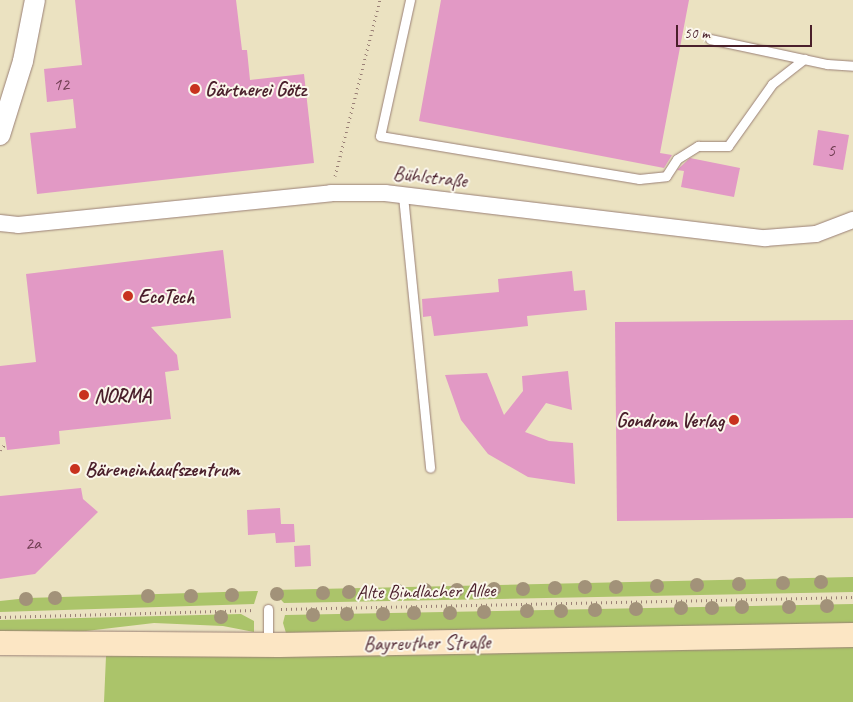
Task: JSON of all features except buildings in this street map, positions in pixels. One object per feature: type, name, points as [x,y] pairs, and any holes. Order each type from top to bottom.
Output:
[{"type":"main road","name":"Bayreuther Straße","points":[[0,643],[268,645],[853,635]]},
{"type":"street","points":[[0,134],[23,61],[35,0]]},
{"type":"street","name":"Bühlstraße","points":[[0,223],[18,225],[331,192],[404,196],[765,238],[816,234],[853,220]]},
{"type":"lane","points":[[410,0],[380,136],[639,179],[666,176],[677,159],[698,146],[728,146],[772,84],[804,59]]},
{"type":"lane","points":[[710,39],[804,59],[853,66]]},
{"type":"lane","points":[[404,196],[430,468]]},
{"type":"lane","points":[[268,609],[268,645]]},
{"type":"path","points":[[331,192],[380,0]]},
{"type":"path","points":[[0,450],[6,443]]},
{"type":"path","name":"Alte Bindlacher Allee","points":[[0,617],[268,609],[853,598]]},
{"type":"green space","points":[[853,577],[853,592],[284,603],[272,590]]},
{"type":"green space","points":[[258,591],[254,604],[0,612],[0,601],[28,598]]},
{"type":"green space","points":[[853,604],[853,625],[286,633],[283,623],[285,615]]},
{"type":"green space","points":[[241,614],[254,621],[254,632],[223,626],[154,623],[69,633],[0,631],[0,620]]},
{"type":"green space","points":[[853,646],[853,702],[104,702],[106,656],[272,656]]},
{"type":"place","name":"Gärtnerei Götz","points":[[195,89]]},
{"type":"place","name":"EcoTech","points":[[128,296]]},
{"type":"place","name":"NORMA","points":[[84,395]]},
{"type":"place","name":"Gondrom Verlag","points":[[734,420]]},
{"type":"place","name":"Bäreneinkaufszentrum","points":[[75,469]]}]
